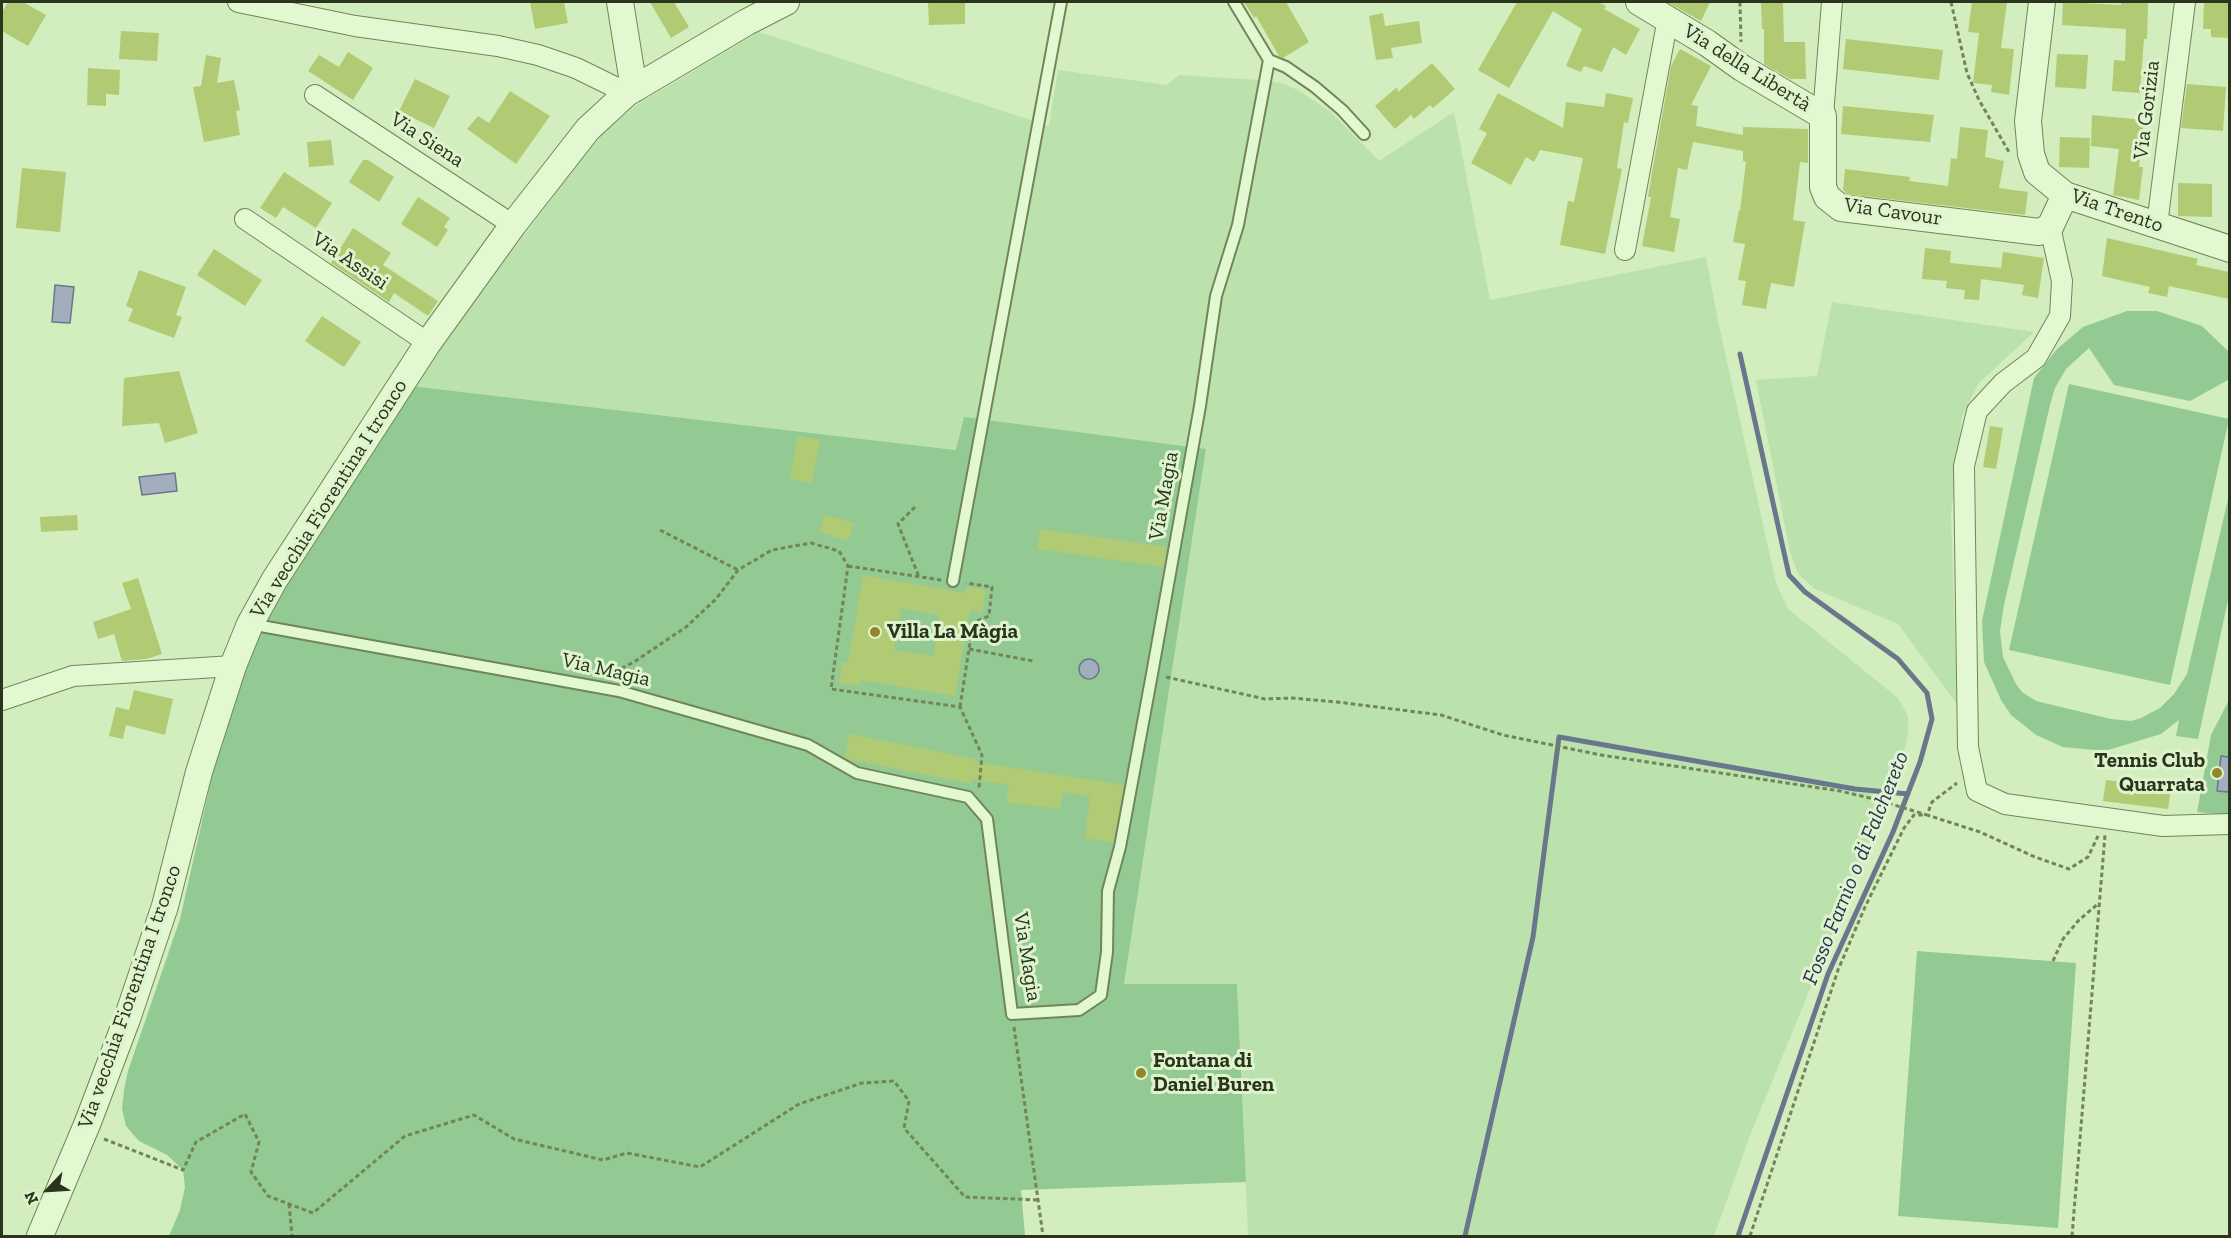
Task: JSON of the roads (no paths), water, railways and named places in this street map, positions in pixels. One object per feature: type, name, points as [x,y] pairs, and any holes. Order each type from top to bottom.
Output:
[{"type":"street","points":[[238,2],[323,10],[355,26],[498,46],[538,55],[630,91],[620,2]]},
{"type":"street","name":"Via vecchia Fiorentina I tronco","points":[[40,1236],[100,1091],[158,929],[199,772],[233,666],[250,624],[275,579],[428,343],[513,225],[588,129],[630,91],[747,22],[786,2]]},
{"type":"street","name":"Via della Libertà","points":[[1639,2],[1668,18],[1742,68],[1823,116]]},
{"type":"street","name":"Via Cavour","points":[[1832,2],[1823,116],[1823,187],[1827,196],[1841,208],[2039,232],[2050,227]]},
{"type":"street","name":"Via Trento","points":[[2042,2],[2028,121],[2031,154],[2037,172],[2065,195],[2229,249]]},
{"type":"street","name":"Via Gorizia","points":[[2157,225],[2185,2]]},
{"type":"street","points":[[1625,250],[1668,18]]},
{"type":"street","name":"Via Siena","points":[[315,95],[513,225]]},
{"type":"street","points":[[2065,195],[2050,227],[2062,281],[2060,316],[2036,358],[2003,383],[1977,411],[1964,466],[1968,747],[1977,791],[2004,804],[2163,826],[2229,824]]},
{"type":"street","name":"Via Assisi","points":[[245,219],[428,343]]},
{"type":"street","points":[[2,700],[73,676],[233,666]]},
{"type":"lane","points":[[953,581],[1061,2]]},
{"type":"lane","points":[[1234,2],[1269,60],[1286,67],[1315,87],[1342,110],[1364,134]]},
{"type":"lane","name":"Via Magia","points":[[250,624],[591,684],[808,745],[857,773],[968,797],[987,819],[1012,1014],[1079,1010],[1101,995],[1107,952],[1108,891],[1120,847],[1152,674],[1198,418],[1216,296],[1238,225],[1269,60]]},
{"type":"water","points":[[55,285],[74,287],[70,323],[52,322]]},
{"type":"water","points":[[175,473],[177,491],[142,495],[139,477]]},
{"type":"water","points":[[1089,659],[1096,662],[1099,669],[1096,676],[1089,679],[1082,676],[1079,669],[1082,662]]},
{"type":"water","points":[[2221,756],[2229,757],[2229,792],[2217,791]]},
{"type":"waterway","name":"Fosso Farnio o di Falchereto","points":[[1738,1236],[1828,974],[1893,832],[1920,762],[1932,719],[1927,693],[1898,659],[1805,592],[1789,575],[1740,354]]},
{"type":"waterway","points":[[1465,1236],[1533,937],[1559,737],[1855,789],[1908,794]]},
{"type":"place","name":"Villa La Màgia","points":[[875,632]]},
{"type":"place","name":"Tennis Club Quarrata","points":[[2217,773]]},
{"type":"place","name":"Fontana di Daniel Buren","points":[[1141,1073]]}]
